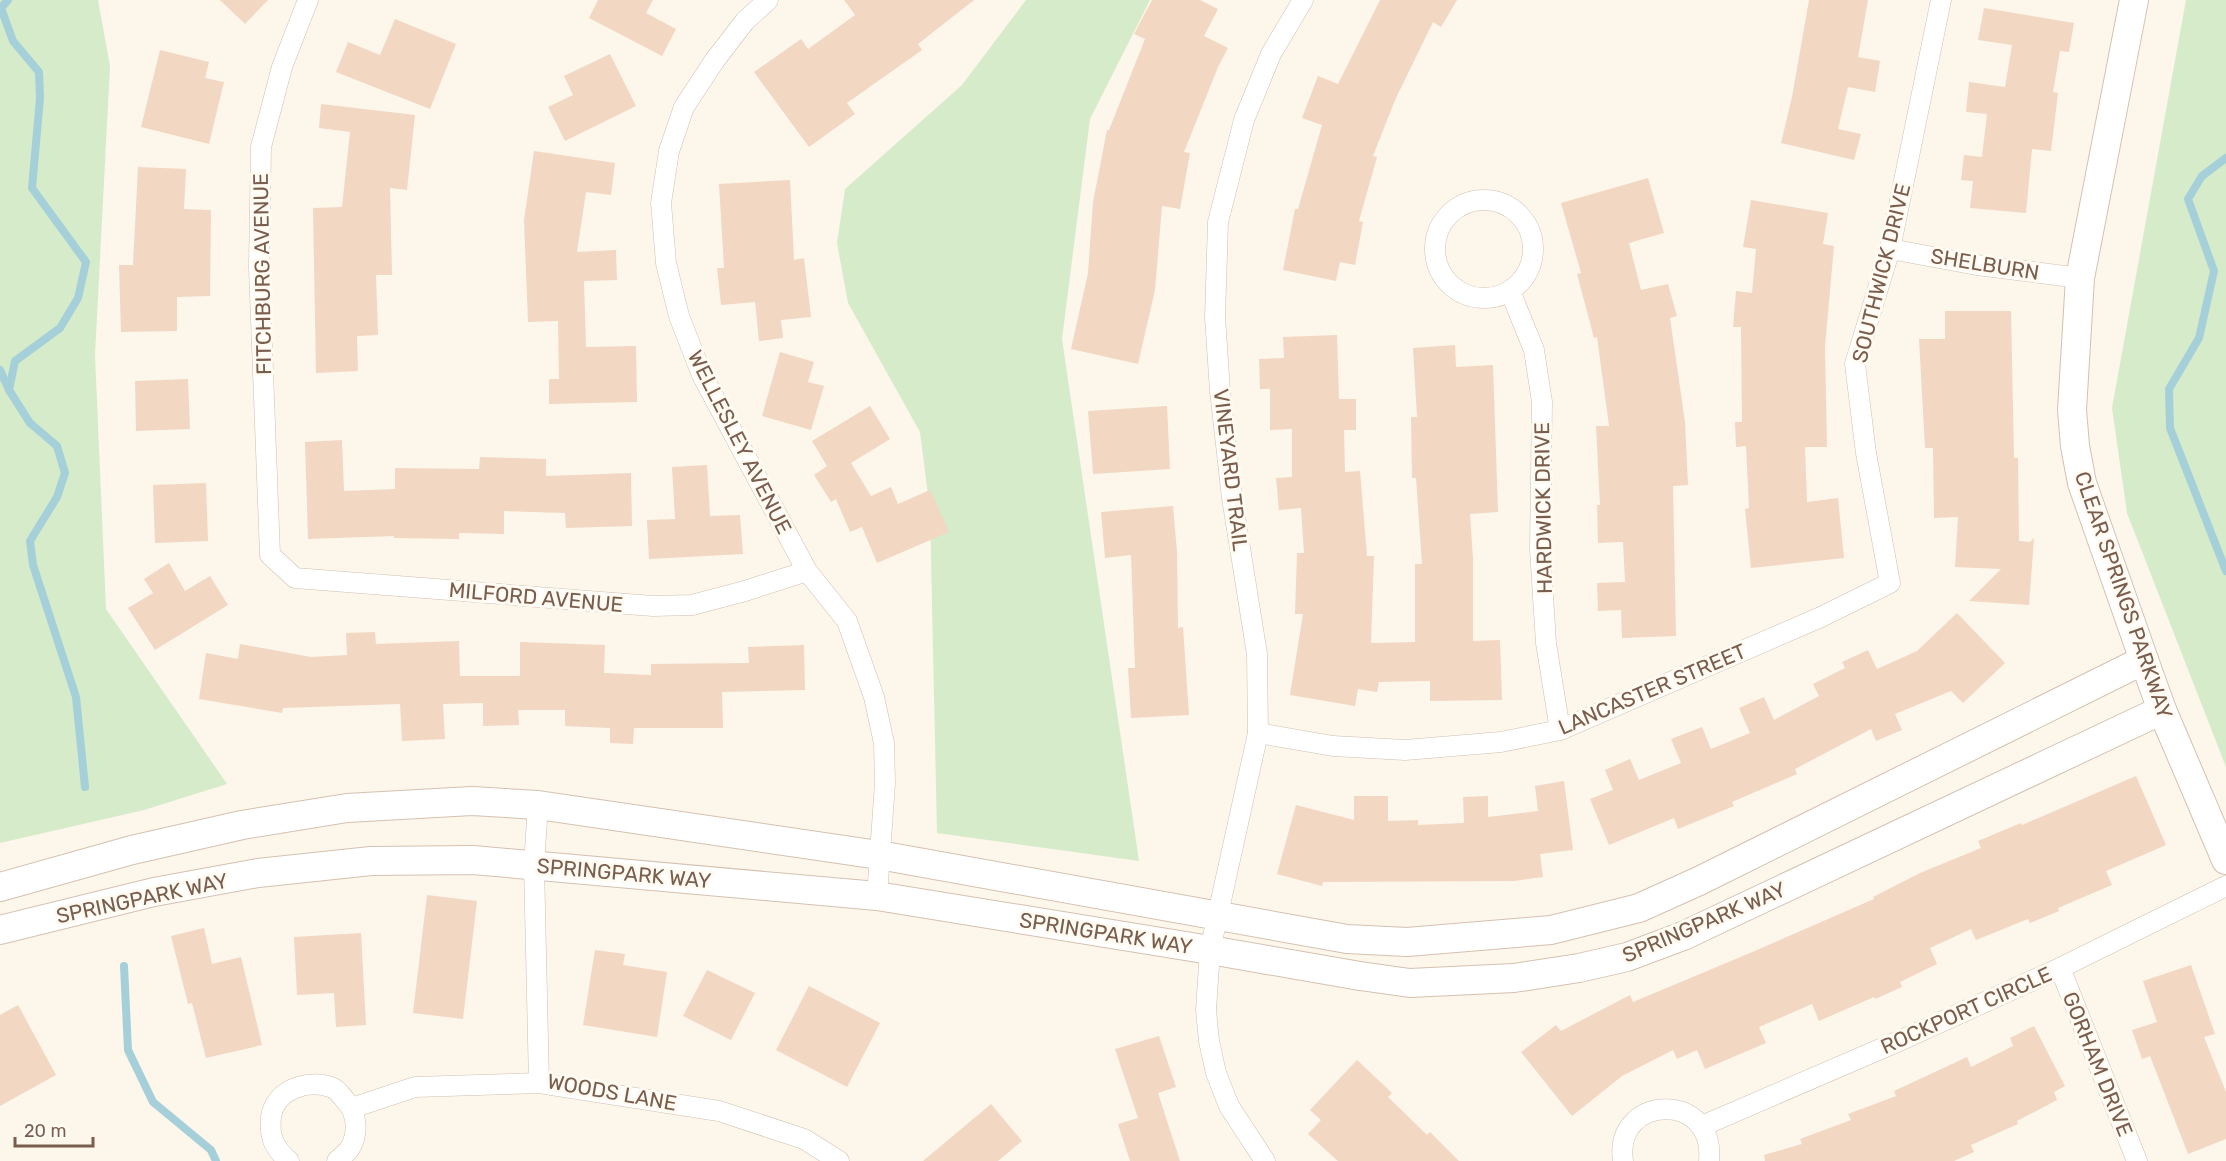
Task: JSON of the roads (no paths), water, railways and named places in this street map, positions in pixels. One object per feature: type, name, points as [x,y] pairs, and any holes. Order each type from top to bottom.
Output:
[{"type":"street","name":"FITCHBURG AVENUE","points":[[270,555],[259,267],[261,147],[282,67],[308,0]]},
{"type":"street","name":"WELLESLEY AVENUE","points":[[768,0],[745,21],[715,60],[684,107],[669,151],[661,203],[666,263],[679,315],[702,375],[807,571],[847,621],[874,697],[884,753],[885,783],[877,896]]},
{"type":"street","name":"VINEYARD TRAIL","points":[[1265,1161],[1229,1106],[1216,1072],[1209,1041],[1206,1010],[1210,950],[1216,915],[1258,733],[1257,654],[1232,498],[1220,392],[1215,316],[1218,222],[1244,120],[1271,54],[1303,0]]},
{"type":"street","name":"SOUTHWICK DRIVE","points":[[1890,584],[1866,453],[1855,364],[1890,249],[1941,0]]},
{"type":"street","name":"CLEAR SPRINGS PARKWAY","points":[[2134,0],[2080,278],[2072,410],[2075,446],[2082,483],[2162,710],[2226,860]]},
{"type":"street","points":[[1493,200],[1515,210],[1530,229],[1534,252],[1527,275],[1510,291],[1487,298],[1464,294],[1445,279],[1435,258],[1437,234],[1449,214],[1470,202],[1493,200]]},
{"type":"street","name":"SHELBURN","points":[[1890,249],[1977,265],[2080,278]]},
{"type":"street","name":"HARDWICK DRIVE","points":[[1510,291],[1534,350],[1542,402],[1540,549],[1546,643],[1560,730]]},
{"type":"street","name":"MILFORD AVENUE","points":[[270,555],[295,578],[653,606],[692,605],[807,571]]},
{"type":"street","name":"LANCASTER STREET","points":[[1258,733],[1333,746],[1406,750],[1501,742],[1560,730],[1821,617],[1890,584]]},
{"type":"street","name":"SPRINGPARK WAY","points":[[0,887],[132,849],[243,825],[347,808],[472,801],[538,805],[879,855],[1347,939],[1407,942],[1551,930],[1639,908],[1699,881],[2144,660]]},
{"type":"street","name":"SPRINGPARK WAY","points":[[0,930],[154,892],[258,873],[371,861],[473,860],[877,896],[1360,976],[1410,982],[1514,978],[1580,968],[1628,957],[1683,936],[2162,710]]},
{"type":"street","name":"WOODS LANE","points":[[538,805],[534,865],[539,1083],[719,1110],[804,1139],[839,1161]]},
{"type":"street","name":"ROCKPORT CIRCLE","points":[[1702,1126],[1888,1046],[2060,968],[2226,886]]},
{"type":"street","name":"GORHAM DRIVE","points":[[2060,968],[2137,1161]]},
{"type":"street","points":[[289,1161],[277,1151],[270,1131],[272,1110],[285,1093],[309,1083],[334,1088],[352,1108],[356,1128],[350,1148],[337,1161]]},
{"type":"street","points":[[352,1108],[415,1087],[539,1083]]},
{"type":"street","points":[[1623,1161],[1621,1149],[1628,1128],[1643,1114],[1664,1108],[1685,1112],[1702,1126],[1710,1146],[1708,1161]]},
{"type":"waterway","points":[[8,0],[1,8],[13,41],[39,72],[40,98],[32,188],[86,262],[78,298],[60,328],[15,361],[9,390],[30,423],[57,446],[65,473],[57,497],[30,541],[33,565],[76,697],[85,787]]},
{"type":"waterway","points":[[2226,158],[2202,176],[2188,199],[2214,271],[2199,338],[2169,389],[2170,428],[2226,571]]},
{"type":"waterway","points":[[0,370],[9,390]]},
{"type":"waterway","points":[[124,966],[128,1050],[153,1102],[211,1150],[216,1161]]}]
